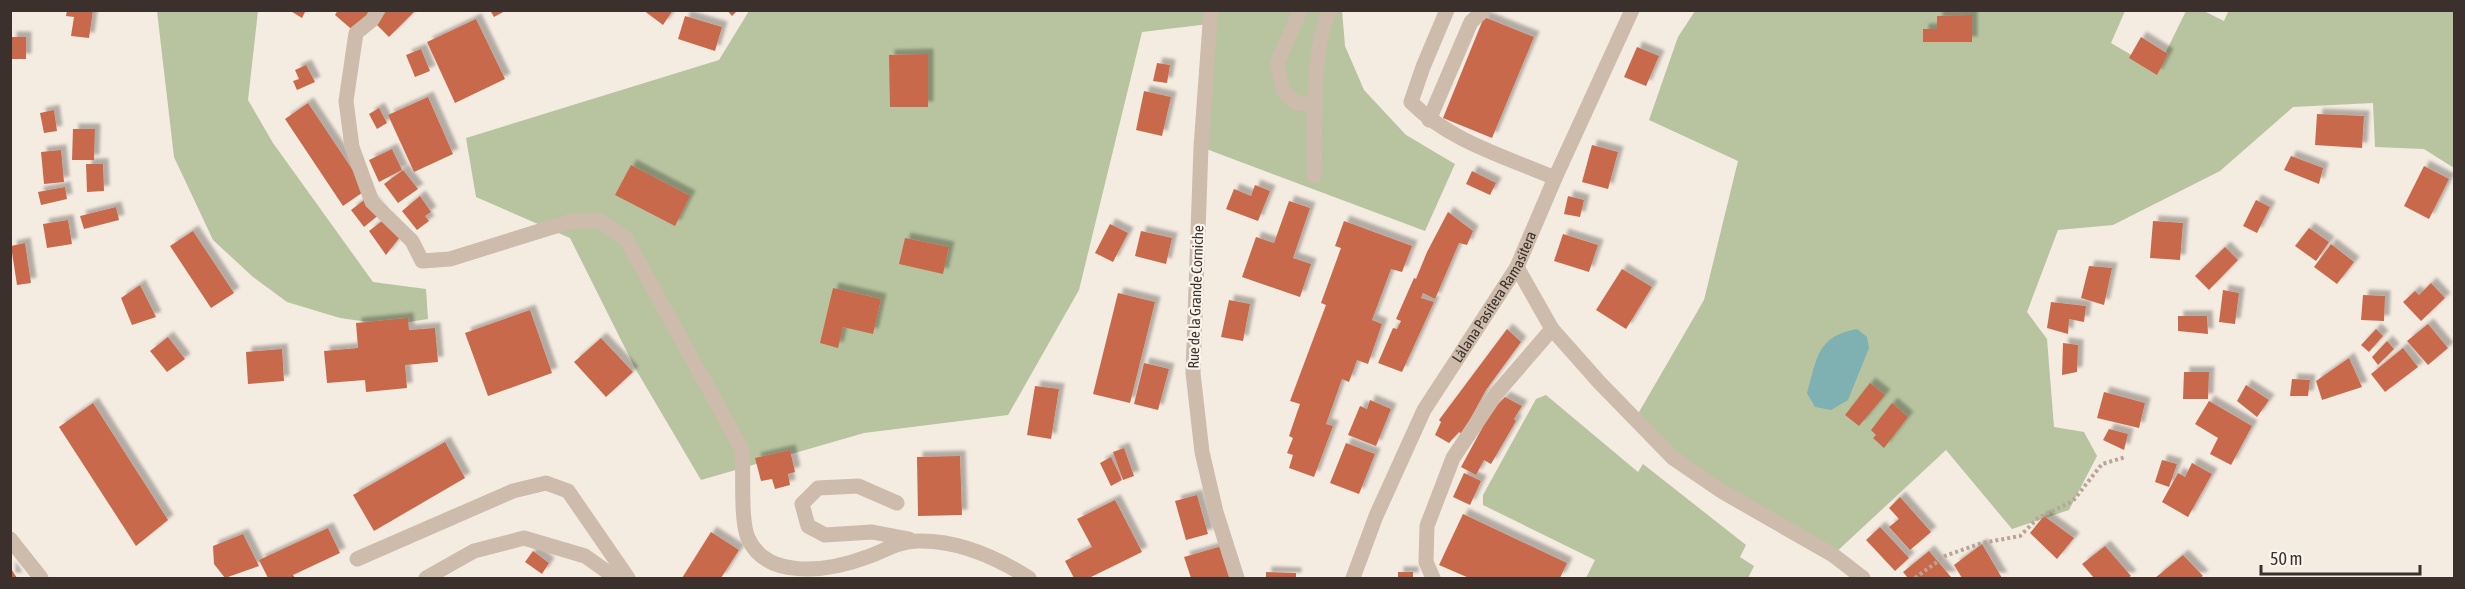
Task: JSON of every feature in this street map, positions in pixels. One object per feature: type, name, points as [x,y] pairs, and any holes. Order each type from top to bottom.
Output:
[{"type":"street","points":[[378,10],[372,20],[356,33],[346,101],[348,130],[372,202],[412,241],[422,261],[450,259],[572,221],[600,221],[626,239],[739,444],[742,451],[747,535],[755,551],[769,563],[813,570],[865,558],[900,543],[918,541]]},
{"type":"street","name":"Rue de la Grande Corniche","points":[[1211,10],[1201,147],[1192,373],[1202,452],[1216,512],[1237,579]]},
{"type":"street","points":[[1300,10],[1277,64],[1284,92],[1296,103],[1316,104]]},
{"type":"street","points":[[1314,176],[1316,104],[1323,25],[1330,10]]},
{"type":"street","points":[[1447,10],[1411,102],[1429,120],[1453,134],[1555,178]]},
{"type":"street","points":[[1429,120],[1471,22],[1484,10]]},
{"type":"street","name":"Làlana Pasitera Ramasitera","points":[[1353,579],[1376,516],[1424,410],[1517,267],[1632,10]]},
{"type":"street","points":[[1517,267],[1552,329],[1599,382],[1673,458],[1723,492],[1833,555],[1863,579]]},
{"type":"street","points":[[1433,579],[1426,562],[1427,526],[1453,458],[1496,394],[1552,329]]},
{"type":"street","points":[[357,559],[513,491],[546,483],[568,491],[628,579]]},
{"type":"street","points":[[897,503],[858,486],[818,488],[802,504],[808,526],[825,535],[872,532],[966,548],[1003,561],[1029,579]]},
{"type":"street","points":[[426,579],[474,551],[524,538],[585,556],[616,579]]},
{"type":"street","points":[[10,539],[41,579]]},
{"type":"path","points":[[1915,579],[1945,556],[1982,543],[2020,536],[2038,518],[2073,501],[2102,464],[2126,457]]},
{"type":"green space","points":[[1342,10],[1345,46],[1364,90],[1406,135],[1455,164],[1425,231],[1201,147],[1209,24],[1142,32],[1079,290],[1008,415],[864,433],[701,480],[635,368],[570,238],[476,197],[466,138],[719,60],[749,11]]},
{"type":"green space","points":[[2229,10],[2454,11],[2454,168],[2424,149],[2375,147],[2373,103],[2293,107],[2220,171],[2113,225],[2058,230],[2027,312],[2047,339],[2054,427],[2084,432],[2097,456],[2069,510],[2012,529],[1946,450],[1833,555],[1723,492],[1635,419],[1704,300],[1738,161],[1649,120],[1678,37],[1695,11],[2125,11],[2111,43],[2157,70],[2186,11],[2204,11],[2224,21]]},
{"type":"green space","points":[[157,11],[258,11],[248,100],[273,143],[373,282],[426,289],[428,319],[390,325],[340,318],[287,302],[253,277],[213,240],[174,157]]},
{"type":"green space","points":[[1546,395],[1638,472],[1643,464],[1746,545],[1740,557],[1754,566],[1748,578],[1586,578],[1595,560],[1483,505],[1483,495],[1536,399]]},
{"type":"water","points":[[1857,329],[1867,337],[1869,348],[1848,400],[1831,410],[1815,407],[1807,393],[1820,351],[1833,337]]},
{"type":"building","points":[[67,10],[93,10],[89,38],[71,36],[74,17],[66,16]]},
{"type":"building","points":[[289,10],[306,10],[302,18]]},
{"type":"building","points":[[338,10],[416,10],[389,37],[372,20],[356,33],[335,15]]},
{"type":"building","points":[[490,10],[507,10],[494,17]]},
{"type":"building","points":[[643,10],[673,10],[663,25]]},
{"type":"building","points":[[727,10],[738,10],[732,16]]},
{"type":"building","points":[[1972,15],[1972,42],[1923,42],[1923,29],[1937,29],[1937,16]]},
{"type":"building","points":[[685,16],[722,27],[715,51],[678,39]]},
{"type":"building","points":[[1484,17],[1534,37],[1492,138],[1443,118]]},
{"type":"building","points":[[476,19],[505,79],[455,103],[427,42]]},
{"type":"building","points":[[11,37],[26,37],[26,59],[11,59]]},
{"type":"building","points":[[2141,37],[2168,54],[2157,75],[2129,58]]},
{"type":"building","points":[[1637,47],[1659,56],[1646,86],[1624,77]]},
{"type":"building","points":[[421,49],[430,71],[415,77],[406,55]]},
{"type":"building","points":[[928,54],[928,107],[890,107],[889,55]]},
{"type":"building","points":[[1157,63],[1170,65],[1167,83],[1153,81]]},
{"type":"building","points":[[306,65],[315,82],[297,90],[293,81],[299,79],[295,70]]},
{"type":"building","points":[[1144,91],[1171,97],[1162,136],[1136,130]]},
{"type":"building","points":[[428,97],[453,154],[414,172],[388,115]]},
{"type":"building","points":[[308,103],[366,190],[343,206],[285,119]]},
{"type":"building","points":[[379,108],[387,123],[377,129],[369,114]]},
{"type":"building","points":[[54,110],[57,131],[44,133],[40,113]]},
{"type":"building","points":[[2317,114],[2364,116],[2362,148],[2315,145]]},
{"type":"building","points":[[73,129],[95,129],[94,160],[72,160]]},
{"type":"building","points":[[1592,145],[1618,152],[1608,189],[1582,182]]},
{"type":"building","points":[[392,149],[402,170],[379,182],[369,160]]},
{"type":"building","points":[[61,150],[64,182],[44,184],[41,152]]},
{"type":"building","points":[[2291,156],[2323,168],[2319,184],[2284,170]]},
{"type":"building","points":[[86,164],[103,164],[104,191],[87,192]]},
{"type":"building","points":[[631,165],[690,196],[675,226],[615,195]]},
{"type":"building","points":[[2424,166],[2449,179],[2429,219],[2404,206]]},
{"type":"building","points":[[403,170],[418,189],[398,203],[384,184]]},
{"type":"building","points":[[1472,171],[1496,183],[1490,195],[1466,184]]},
{"type":"building","points":[[1255,185],[1270,191],[1258,221],[1226,209],[1234,189],[1251,196]]},
{"type":"building","points":[[65,187],[67,199],[41,205],[38,192]]},
{"type":"building","points":[[420,196],[431,212],[425,216],[429,221],[417,230],[402,211]]},
{"type":"building","points":[[1568,196],[1584,200],[1580,217],[1564,214]]},
{"type":"building","points":[[368,197],[381,213],[364,227],[351,210]]},
{"type":"building","points":[[2256,200],[2270,207],[2257,233],[2243,226]]},
{"type":"building","points":[[1289,201],[1310,208],[1293,258],[1311,264],[1300,297],[1242,277],[1256,237],[1274,243]]},
{"type":"building","points":[[116,207],[119,220],[84,229],[80,216]]},
{"type":"building","points":[[1448,212],[1473,231],[1467,245],[1459,243],[1435,299],[1423,293],[1421,298],[1434,302],[1402,372],[1378,363],[1393,328],[1397,329],[1401,321],[1396,319]]},
{"type":"building","points":[[386,218],[400,237],[386,255],[369,231]]},
{"type":"building","points":[[68,220],[72,244],[47,248],[43,224]]},
{"type":"building","points":[[1344,221],[1412,246],[1402,272],[1391,269],[1372,320],[1382,324],[1368,364],[1357,360],[1349,382],[1342,379],[1326,424],[1333,426],[1314,477],[1289,468],[1293,455],[1287,453],[1293,438],[1289,436],[1300,404],[1290,401],[1326,305],[1321,303],[1341,248],[1335,246]]},
{"type":"building","points":[[2153,221],[2183,223],[2180,260],[2150,258]]},
{"type":"building","points":[[1110,224],[1128,233],[1113,262],[1095,253]]},
{"type":"building","points":[[2309,228],[2329,242],[2316,261],[2295,246]]},
{"type":"building","points":[[193,231],[234,293],[211,308],[170,246]]},
{"type":"building","points":[[1141,231],[1172,238],[1166,264],[1135,256]]},
{"type":"building","points":[[1563,234],[1598,245],[1589,272],[1554,261]]},
{"type":"building","points":[[905,238],[949,247],[943,274],[899,264]]},
{"type":"building","points":[[25,243],[31,283],[17,285],[11,246]]},
{"type":"building","points":[[2331,244],[2354,262],[2337,284],[2314,267]]},
{"type":"building","points":[[2225,247],[2238,260],[2209,290],[2195,276]]},
{"type":"building","points":[[2089,266],[2112,268],[2104,305],[2081,298]]},
{"type":"building","points":[[1622,269],[1652,287],[1626,329],[1596,310]]},
{"type":"building","points":[[2431,283],[2445,298],[2421,321],[2403,302],[2415,291],[2419,295]]},
{"type":"building","points":[[140,285],[156,317],[132,325],[121,298]]},
{"type":"building","points":[[833,288],[881,299],[873,334],[843,327],[838,348],[820,343]]},
{"type":"building","points":[[2223,290],[2239,293],[2235,324],[2219,322]]},
{"type":"building","points":[[1118,293],[1155,302],[1130,403],[1093,394]]},
{"type":"building","points":[[2363,295],[2385,296],[2384,321],[2361,320]]},
{"type":"building","points":[[1229,300],[1250,304],[1243,341],[1221,337]]},
{"type":"building","points":[[2051,302],[2086,306],[2084,322],[2069,319],[2068,334],[2047,328]]},
{"type":"building","points":[[530,310],[552,373],[488,396],[465,333]]},
{"type":"building","points":[[2178,316],[2207,316],[2208,334],[2178,331]]},
{"type":"building","points":[[408,318],[409,330],[435,328],[438,362],[405,365],[407,388],[366,392],[365,380],[327,383],[324,351],[358,348],[356,323]]},
{"type":"building","points":[[2428,324],[2448,348],[2428,365],[2407,341]]},
{"type":"building","points":[[1507,329],[1521,342],[1486,390],[1462,434],[1459,432],[1449,443],[1435,435],[1441,422],[1439,420]]},
{"type":"building","points":[[2376,329],[2383,336],[2369,352],[2361,345]]},
{"type":"building","points":[[168,337],[185,359],[167,372],[150,351]]},
{"type":"building","points":[[601,338],[633,372],[606,397],[574,362]]},
{"type":"building","points":[[2387,341],[2394,349],[2378,365],[2372,357]]},
{"type":"building","points":[[2063,343],[2078,345],[2077,372],[2062,375]]},
{"type":"building","points":[[2403,348],[2418,367],[2385,392],[2371,374]]},
{"type":"building","points":[[282,349],[284,381],[248,384],[246,352]]},
{"type":"building","points":[[2349,358],[2362,387],[2322,400],[2316,381]]},
{"type":"building","points":[[1144,363],[1169,369],[1158,410],[1134,404]]},
{"type":"building","points":[[2184,372],[2209,372],[2208,399],[2183,399]]},
{"type":"building","points":[[2292,379],[2310,380],[2308,396],[2290,396]]},
{"type":"building","points":[[1870,383],[1885,395],[1859,426],[1845,415]]},
{"type":"building","points":[[2246,385],[2269,400],[2257,417],[2237,401]]},
{"type":"building","points":[[1035,386],[1059,389],[1051,439],[1027,435]]},
{"type":"building","points":[[2104,392],[2145,403],[2139,428],[2097,418]]},
{"type":"building","points":[[1505,397],[1522,406],[1491,464],[1484,460],[1476,475],[1461,467],[1492,410]]},
{"type":"building","points":[[1370,400],[1391,409],[1376,446],[1348,435],[1360,406],[1367,409]]},
{"type":"building","points":[[2209,401],[2252,426],[2231,465],[2210,454],[2218,438],[2195,424]]},
{"type":"building","points":[[93,403],[168,520],[136,546],[59,427]]},
{"type":"building","points":[[1892,403],[1908,417],[1884,448],[1873,438],[1876,435],[1871,430]]},
{"type":"building","points":[[2109,429],[2128,434],[2124,450],[2103,440]]},
{"type":"building","points":[[445,442],[465,478],[374,531],[353,495]]},
{"type":"building","points":[[1346,443],[1375,454],[1359,494],[1330,483]]},
{"type":"building","points":[[1124,448],[1134,476],[1123,480],[1113,452]]},
{"type":"building","points":[[790,450],[795,472],[788,474],[790,485],[775,489],[772,479],[761,481],[755,458]]},
{"type":"building","points":[[960,456],[962,515],[918,516],[917,457]]},
{"type":"building","points":[[1111,457],[1122,480],[1111,486],[1100,463]]},
{"type":"building","points":[[2162,460],[2177,464],[2169,487],[2155,482]]},
{"type":"building","points":[[2192,463],[2212,474],[2188,517],[2162,502],[2178,473],[2185,477]]},
{"type":"building","points":[[1464,473],[1481,481],[1470,505],[1453,497]]},
{"type":"building","points":[[1197,495],[1208,534],[1186,540],[1175,501]]},
{"type":"building","points":[[1900,497],[1931,532],[1910,550],[1889,527],[1899,519],[1889,508]]},
{"type":"building","points":[[1115,500],[1142,552],[1089,578],[1074,578],[1065,561],[1092,547],[1077,519]]},
{"type":"building","points":[[1463,514],[1567,563],[1560,578],[1469,578],[1439,565]]},
{"type":"building","points":[[2044,516],[2074,538],[2057,559],[2030,533]]},
{"type":"building","points":[[1880,527],[1909,558],[1895,571],[1866,540]]},
{"type":"building","points":[[328,528],[340,553],[293,575],[295,578],[268,578],[259,560]]},
{"type":"building","points":[[711,532],[739,550],[721,578],[682,578]]},
{"type":"building","points":[[243,534],[259,566],[225,578],[214,564],[213,546]]},
{"type":"building","points":[[1982,544],[2002,578],[1962,578],[1954,565]]},
{"type":"building","points":[[1222,546],[1232,578],[1191,578],[1184,557]]},
{"type":"building","points":[[2105,546],[2131,576],[2128,578],[2094,578],[2082,564]]},
{"type":"building","points":[[533,551],[549,563],[542,574],[525,562]]},
{"type":"building","points":[[1929,551],[1951,577],[1908,578],[1903,572]]},
{"type":"building","points":[[2183,555],[2203,576],[2200,578],[2155,578]]},
{"type":"building","points":[[10,567],[17,578],[10,578]]},
{"type":"building","points":[[1266,572],[1296,573],[1296,578],[1266,578]]},
{"type":"building","points":[[1398,572],[1413,572],[1413,578],[1398,578]]}]
